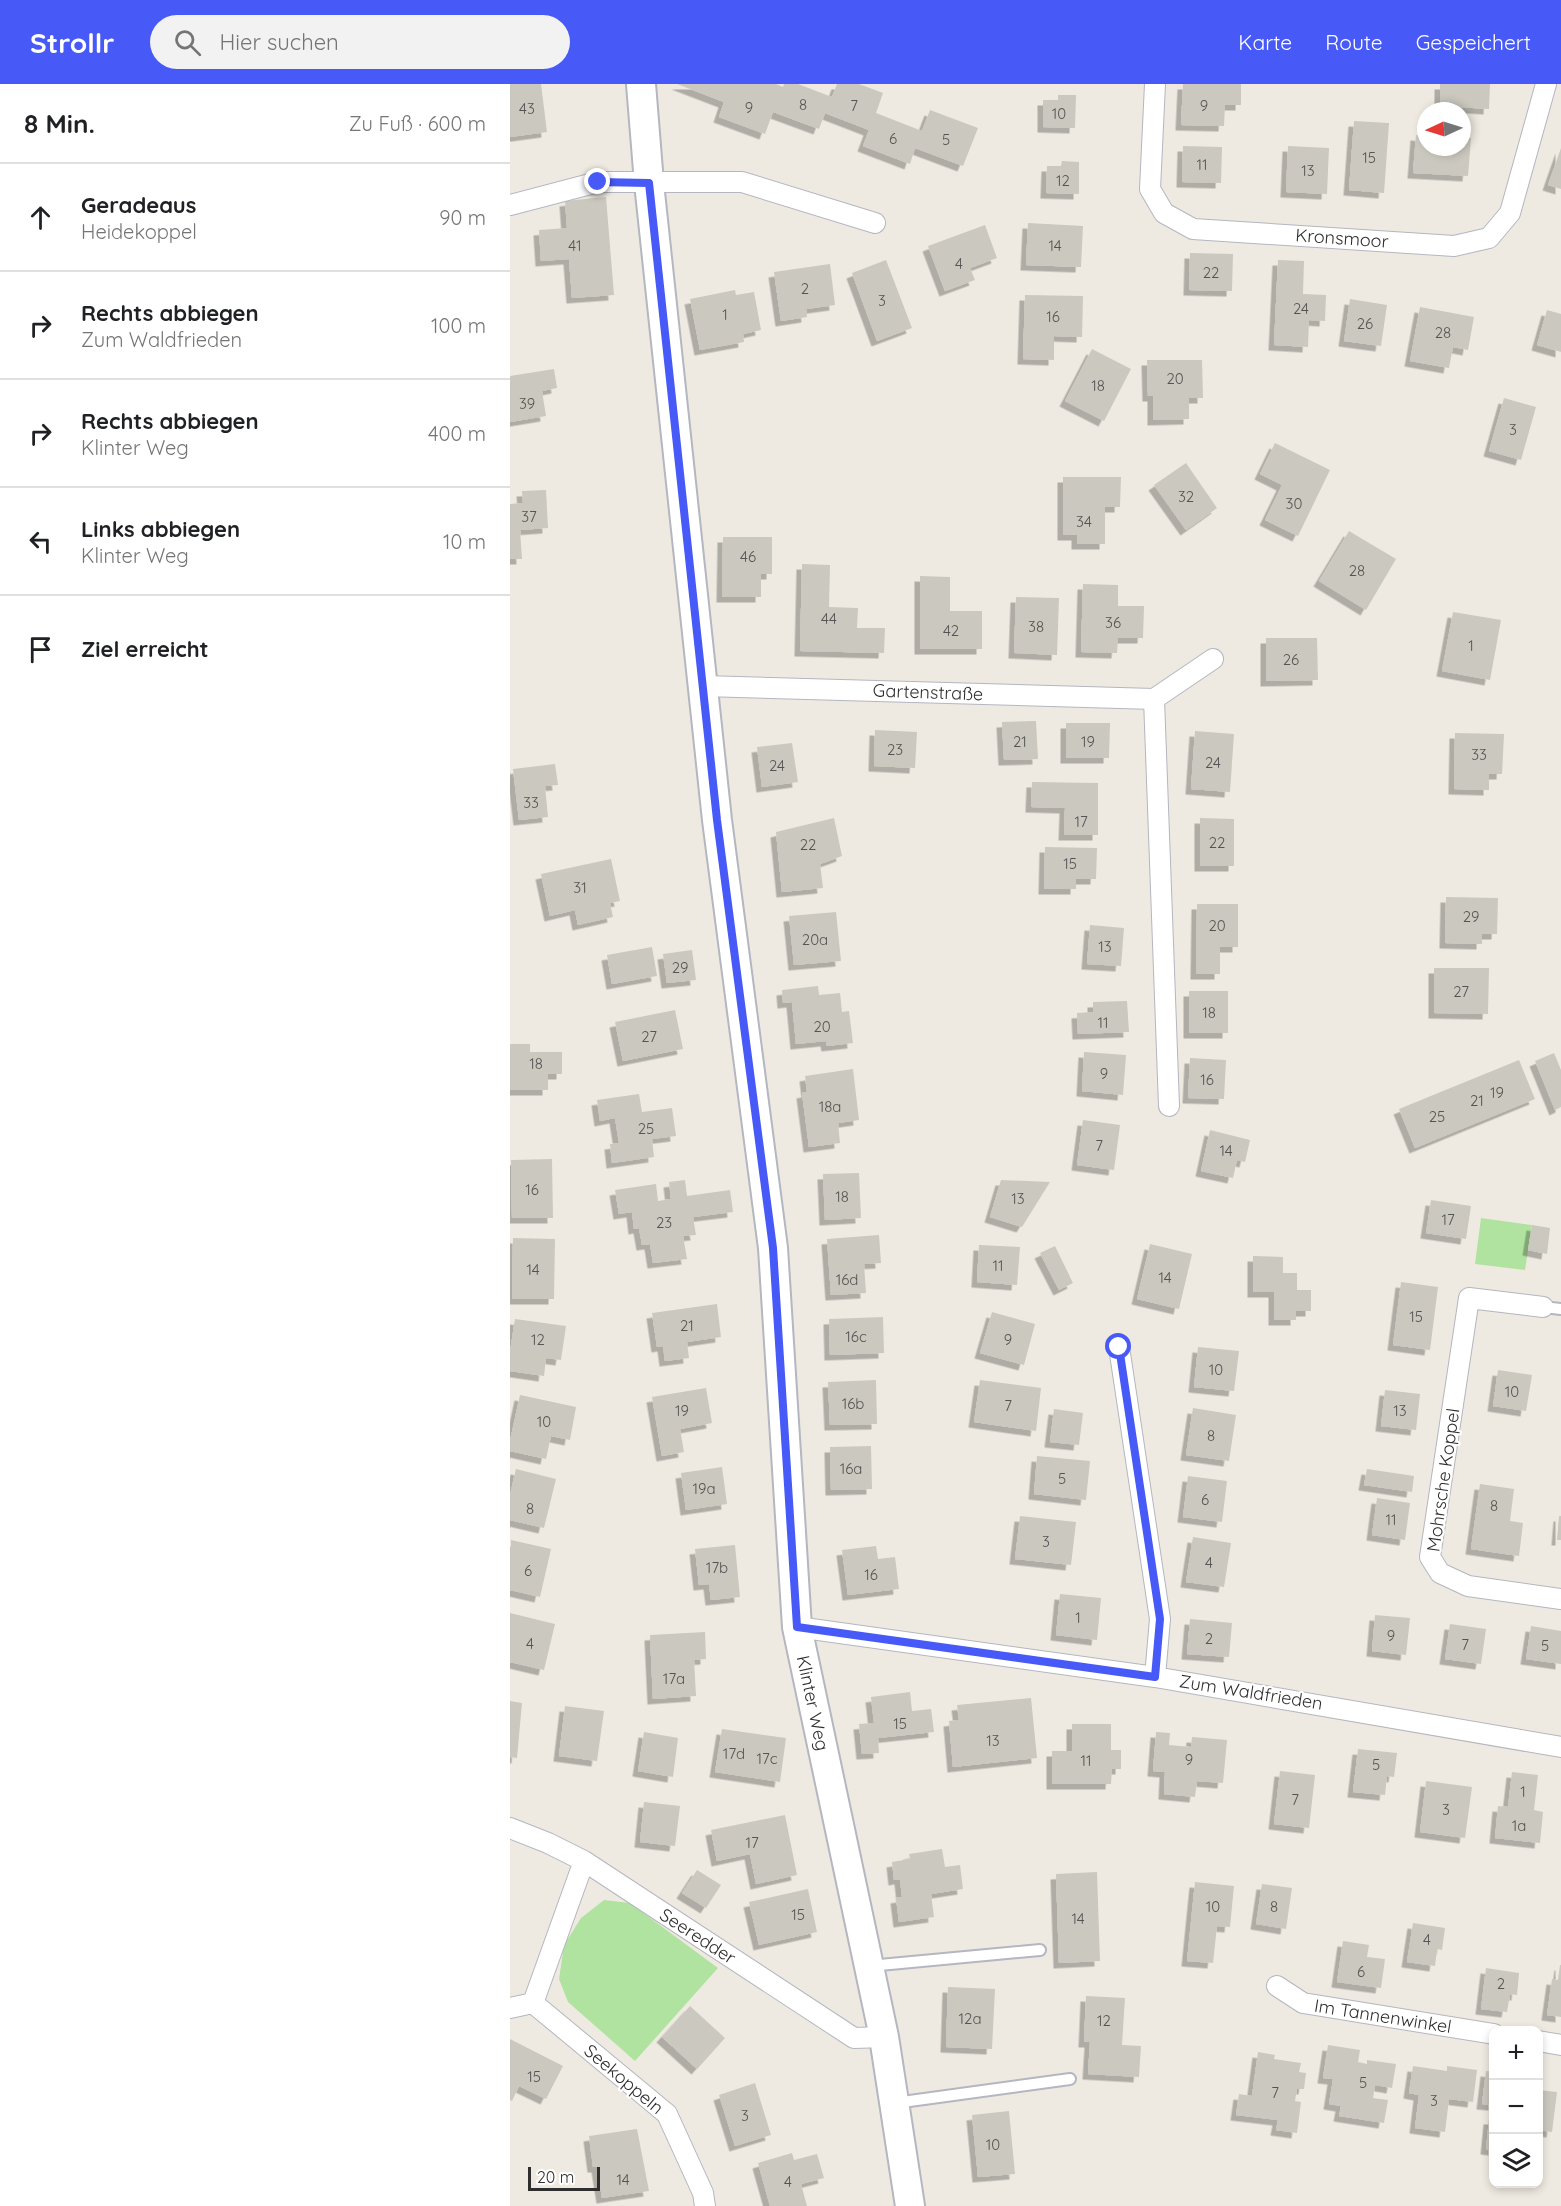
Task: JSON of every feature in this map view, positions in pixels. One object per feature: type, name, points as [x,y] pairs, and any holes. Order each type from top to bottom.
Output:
[{"type":"street","name":"Klinter Weg","points":[[641,84],[649,183],[719,832],[773,1248],[797,1627],[884,2037],[910,2206]]},
{"type":"street","name":"Kronsmoor","points":[[1155,84],[1150,189],[1164,213],[1193,229],[1454,246],[1489,238],[1510,213],[1546,84]]},
{"type":"street","points":[[510,205],[598,182],[742,182],[875,224]]},
{"type":"street","points":[[1168,1106],[1154,699],[1213,659]]},
{"type":"street","name":"Gartenstraße","points":[[703,686],[1154,699]]},
{"type":"street","name":"Mohrsche Koppel","points":[[1552,1308],[1469,1298],[1430,1557],[1440,1573],[1468,1586],[1561,1599]]},
{"type":"street","points":[[1119,1347],[1160,1619],[1155,1677]]},
{"type":"street","name":"Zum Waldfrieden","points":[[797,1627],[1155,1677],[1561,1747]]},
{"type":"street","name":"Seeredder","points":[[510,1828],[584,1861],[854,2038],[884,2037]]},
{"type":"street","points":[[510,2008],[533,2003],[584,1861]]},
{"type":"street","name":"Im Tannenwinkel","points":[[1277,1986],[1304,2003],[1489,2033]]},
{"type":"street","name":"Seekoppeln","points":[[533,2003],[667,2114],[703,2193],[705,2206]]},
{"type":"street","points":[[1543,2042],[1561,2045]]},
{"type":"lane","points":[[869,1966],[1040,1950]]},
{"type":"lane","points":[[894,2103],[1070,2079]]},
{"type":"green space","points":[[1481,1218],[1532,1225],[1525,1270],[1475,1264]]},
{"type":"green space","points":[[604,1900],[630,1903],[718,1968],[635,2061],[568,2002],[559,1979],[564,1945],[581,1918]]},
{"type":"building","points":[[510,84],[541,84],[547,132],[510,137]]},
{"type":"building","points":[[677,84],[776,84],[783,87],[784,84],[798,84],[832,97],[837,84],[859,84],[883,93],[876,113],[922,131],[930,110],[978,128],[963,166],[915,148],[910,164],[863,146],[869,130],[825,113],[819,129],[773,112],[765,134],[719,117],[724,102]]},
{"type":"building","points":[[1183,84],[1241,84],[1241,105],[1225,105],[1224,126],[1181,125]]},
{"type":"building","points":[[1440,84],[1490,84],[1489,109],[1471,108],[1471,102],[1440,102]]},
{"type":"building","points":[[1058,95],[1076,95],[1075,128],[1043,127],[1043,100],[1058,100]]},
{"type":"building","points":[[1354,121],[1389,123],[1384,193],[1349,190]]},
{"type":"building","points":[[1416,135],[1417,156],[1470,156],[1468,176],[1413,173]]},
{"type":"building","points":[[1183,146],[1222,147],[1221,183],[1182,182]]},
{"type":"building","points":[[1288,146],[1329,148],[1327,194],[1286,192]]},
{"type":"building","points":[[1561,148],[1561,189],[1548,185]]},
{"type":"building","points":[[1062,161],[1079,162],[1079,194],[1046,193],[1047,166],[1061,166]]},
{"type":"building","points":[[606,197],[614,295],[572,298],[569,259],[541,261],[539,230],[567,228],[565,201]]},
{"type":"building","points":[[1028,223],[1083,226],[1081,267],[1026,265]]},
{"type":"building","points":[[985,225],[997,258],[970,268],[975,280],[945,291],[928,246]]},
{"type":"building","points":[[1190,253],[1233,254],[1232,291],[1189,290]]},
{"type":"building","points":[[886,260],[912,328],[877,341],[852,273]]},
{"type":"building","points":[[1278,260],[1304,261],[1303,294],[1326,295],[1325,321],[1309,320],[1308,347],[1274,345]]},
{"type":"building","points":[[830,264],[835,305],[806,309],[807,317],[781,321],[774,272]]},
{"type":"building","points":[[735,290],[736,295],[754,292],[761,330],[743,334],[744,342],[700,350],[690,299]]},
{"type":"building","points":[[1025,295],[1083,296],[1082,337],[1054,336],[1054,360],[1023,359]]},
{"type":"building","points":[[1350,299],[1387,305],[1381,346],[1344,341]]},
{"type":"building","points":[[1420,307],[1474,317],[1468,350],[1453,347],[1449,368],[1410,361]]},
{"type":"building","points":[[1547,310],[1561,314],[1561,352],[1537,345]]},
{"type":"building","points":[[1092,349],[1131,369],[1104,421],[1065,401]]},
{"type":"building","points":[[1147,360],[1202,360],[1203,398],[1189,398],[1189,419],[1153,420],[1153,396],[1148,396]]},
{"type":"building","points":[[554,369],[557,388],[542,391],[546,416],[510,422],[510,376]]},
{"type":"building","points":[[1504,398],[1536,407],[1521,460],[1489,451]]},
{"type":"building","points":[[1275,443],[1330,470],[1298,536],[1265,520],[1282,485],[1260,474]]},
{"type":"building","points":[[1186,463],[1217,508],[1186,530],[1154,485]]},
{"type":"building","points":[[1063,477],[1121,477],[1120,507],[1105,507],[1105,544],[1077,544],[1077,535],[1063,535]]},
{"type":"building","points":[[546,490],[548,528],[520,530],[522,559],[510,559],[510,504],[523,503],[522,491]]},
{"type":"building","points":[[1349,531],[1396,559],[1366,610],[1319,581]]},
{"type":"building","points":[[723,537],[772,537],[772,574],[761,574],[761,597],[722,597]]},
{"type":"building","points":[[802,564],[830,565],[829,607],[858,608],[857,628],[885,628],[884,653],[800,651]]},
{"type":"building","points":[[920,576],[950,577],[950,611],[982,611],[982,649],[920,649]]},
{"type":"building","points":[[1083,584],[1118,585],[1118,606],[1144,606],[1143,638],[1118,638],[1117,653],[1081,652]]},
{"type":"building","points":[[1016,597],[1059,598],[1057,655],[1014,653]]},
{"type":"building","points":[[1453,612],[1501,620],[1490,680],[1442,671]]},
{"type":"building","points":[[1266,638],[1317,638],[1318,680],[1266,681]]},
{"type":"building","points":[[1036,721],[1038,759],[1004,760],[1002,722]]},
{"type":"building","points":[[1066,723],[1110,723],[1109,758],[1066,758]]},
{"type":"building","points":[[875,730],[917,732],[915,768],[874,766]]},
{"type":"building","points":[[1195,731],[1234,734],[1230,792],[1191,789]]},
{"type":"building","points":[[1455,733],[1504,734],[1502,774],[1489,774],[1489,790],[1454,789]]},
{"type":"building","points":[[792,743],[798,782],[762,787],[757,747]]},
{"type":"building","points":[[555,764],[558,785],[545,786],[548,817],[519,820],[513,769]]},
{"type":"building","points":[[1032,782],[1098,783],[1098,835],[1064,835],[1065,808],[1031,807]]},
{"type":"building","points":[[834,818],[842,856],[820,864],[823,888],[782,892],[776,832]]},
{"type":"building","points":[[1200,818],[1234,819],[1234,866],[1200,866]]},
{"type":"building","points":[[1045,847],[1097,848],[1096,879],[1076,879],[1076,889],[1044,889]]},
{"type":"building","points":[[611,859],[620,901],[610,903],[613,917],[578,925],[575,910],[550,916],[541,874]]},
{"type":"building","points":[[1446,897],[1498,898],[1497,934],[1482,934],[1482,944],[1445,943]]},
{"type":"building","points":[[1197,904],[1238,904],[1238,947],[1220,947],[1220,974],[1196,974]]},
{"type":"building","points":[[836,912],[841,961],[794,965],[789,916]]},
{"type":"building","points":[[1090,925],[1124,928],[1121,966],[1087,964]]},
{"type":"building","points":[[652,947],[657,976],[612,984],[607,955]]},
{"type":"building","points":[[692,950],[696,980],[667,983],[663,954]]},
{"type":"building","points":[[1434,968],[1489,968],[1488,1014],[1434,1013]]},
{"type":"building","points":[[818,986],[819,995],[840,993],[842,1012],[849,1011],[853,1043],[827,1046],[826,1041],[796,1044],[792,1002],[783,1003],[782,990]]},
{"type":"building","points":[[1189,991],[1228,991],[1228,1033],[1189,1033]]},
{"type":"building","points":[[1127,1001],[1129,1032],[1078,1034],[1077,1013],[1093,1012],[1093,1002]]},
{"type":"building","points":[[675,1010],[683,1049],[623,1061],[615,1022]]},
{"type":"building","points":[[510,1044],[530,1044],[530,1052],[562,1052],[562,1074],[548,1074],[548,1090],[510,1090]]},
{"type":"building","points":[[1084,1052],[1126,1055],[1123,1095],[1082,1091]]},
{"type":"building","points":[[1554,1053],[1561,1070],[1561,1107],[1555,1110],[1535,1061]]},
{"type":"building","points":[[1190,1058],[1226,1060],[1224,1099],[1188,1098]]},
{"type":"building","points":[[1519,1060],[1535,1099],[1415,1148],[1399,1109]]},
{"type":"building","points":[[853,1069],[859,1120],[838,1123],[840,1143],[809,1147],[802,1093],[807,1092],[805,1076]]},
{"type":"building","points":[[639,1094],[642,1112],[672,1108],[676,1136],[652,1139],[654,1157],[612,1163],[610,1144],[619,1143],[615,1118],[600,1121],[597,1100]]},
{"type":"building","points":[[1083,1120],[1120,1125],[1114,1170],[1077,1165]]},
{"type":"building","points":[[1210,1130],[1250,1140],[1245,1162],[1237,1160],[1233,1178],[1201,1171]]},
{"type":"building","points":[[552,1159],[553,1218],[512,1218],[511,1160]]},
{"type":"building","points":[[859,1173],[861,1218],[825,1220],[823,1174]]},
{"type":"building","points":[[685,1180],[687,1196],[730,1190],[733,1212],[693,1217],[696,1235],[683,1236],[687,1259],[653,1263],[650,1244],[642,1245],[639,1228],[634,1229],[632,1212],[619,1214],[615,1190],[656,1184],[658,1201],[671,1199],[669,1182]]},
{"type":"building","points":[[1001,1180],[1050,1182],[1022,1227],[990,1217]]},
{"type":"building","points":[[1431,1200],[1471,1206],[1466,1239],[1426,1233]]},
{"type":"building","points":[[1532,1225],[1550,1228],[1547,1254],[1528,1250]]},
{"type":"building","points":[[879,1235],[881,1263],[864,1264],[866,1293],[831,1295],[827,1239]]},
{"type":"building","points":[[513,1238],[555,1239],[554,1299],[512,1299]]},
{"type":"building","points":[[1150,1244],[1192,1254],[1179,1309],[1137,1299]]},
{"type":"building","points":[[979,1245],[1020,1247],[1017,1285],[977,1282]]},
{"type":"building","points":[[1055,1246],[1073,1283],[1059,1290],[1040,1253]]},
{"type":"building","points":[[1253,1256],[1283,1257],[1283,1273],[1297,1273],[1297,1290],[1311,1290],[1311,1311],[1296,1311],[1296,1320],[1274,1320],[1274,1292],[1253,1292]]},
{"type":"building","points":[[1401,1282],[1438,1287],[1430,1350],[1393,1345]]},
{"type":"building","points":[[717,1304],[721,1337],[687,1342],[689,1358],[665,1361],[663,1346],[657,1347],[652,1313]]},
{"type":"building","points":[[992,1312],[1035,1324],[1024,1365],[980,1353]]},
{"type":"building","points":[[883,1317],[884,1353],[830,1355],[829,1319]]},
{"type":"building","points":[[515,1319],[566,1326],[561,1360],[546,1358],[544,1376],[510,1371],[510,1352]]},
{"type":"building","points":[[1198,1347],[1239,1351],[1234,1391],[1194,1387]]},
{"type":"building","points":[[1498,1370],[1532,1375],[1526,1411],[1493,1406]]},
{"type":"building","points":[[876,1380],[877,1424],[830,1425],[828,1382]]},
{"type":"building","points":[[980,1380],[1041,1388],[1036,1431],[974,1422]]},
{"type":"building","points":[[706,1388],[712,1423],[680,1429],[684,1452],[662,1456],[652,1397]]},
{"type":"building","points":[[1385,1390],[1420,1394],[1416,1430],[1381,1426]]},
{"type":"building","points":[[520,1395],[576,1407],[570,1440],[551,1436],[546,1459],[510,1451]]},
{"type":"building","points":[[1193,1408],[1236,1415],[1229,1461],[1186,1455]]},
{"type":"building","points":[[1054,1409],[1083,1413],[1079,1445],[1050,1442]]},
{"type":"building","points":[[871,1446],[872,1489],[831,1490],[830,1447]]},
{"type":"building","points":[[1037,1456],[1090,1461],[1086,1500],[1034,1494]]},
{"type":"building","points":[[722,1467],[727,1504],[686,1510],[681,1473]]},
{"type":"building","points":[[516,1469],[556,1479],[544,1528],[510,1520],[510,1495]]},
{"type":"building","points":[[1367,1469],[1414,1476],[1412,1492],[1364,1485]]},
{"type":"building","points":[[1188,1476],[1227,1481],[1222,1522],[1183,1517]]},
{"type":"building","points":[[1480,1484],[1514,1489],[1510,1521],[1523,1523],[1519,1556],[1471,1549]]},
{"type":"building","points":[[1377,1498],[1410,1503],[1405,1540],[1372,1535]]},
{"type":"building","points":[[1020,1516],[1076,1522],[1071,1565],[1015,1559]]},
{"type":"building","points":[[1559,1516],[1561,1516],[1561,1540],[1557,1540]]},
{"type":"building","points":[[1193,1537],[1231,1543],[1224,1587],[1186,1582]]},
{"type":"building","points":[[511,1540],[551,1549],[540,1597],[510,1590]]},
{"type":"building","points":[[735,1545],[740,1597],[711,1600],[709,1584],[699,1585],[695,1549]]},
{"type":"building","points":[[876,1546],[878,1559],[895,1557],[899,1589],[848,1595],[842,1550]]},
{"type":"building","points":[[1060,1594],[1101,1598],[1097,1640],[1056,1635]]},
{"type":"building","points":[[510,1613],[555,1624],[544,1670],[510,1662]]},
{"type":"building","points":[[1375,1615],[1410,1618],[1406,1655],[1372,1651]]},
{"type":"building","points":[[1190,1619],[1232,1623],[1229,1657],[1187,1654]]},
{"type":"building","points":[[1450,1624],[1486,1629],[1481,1664],[1445,1659]]},
{"type":"building","points":[[1531,1626],[1561,1631],[1561,1664],[1526,1659]]},
{"type":"building","points":[[705,1632],[706,1659],[694,1660],[696,1696],[653,1699],[650,1635]]},
{"type":"building","points":[[910,1692],[912,1711],[931,1709],[934,1732],[878,1738],[879,1753],[862,1754],[859,1724],[874,1723],[871,1697]]},
{"type":"building","points":[[1031,1698],[1037,1758],[953,1767],[949,1721],[959,1720],[957,1705]]},
{"type":"building","points":[[510,1701],[522,1703],[517,1758],[510,1757]]},
{"type":"building","points":[[565,1706],[604,1711],[597,1761],[559,1756]]},
{"type":"building","points":[[1072,1724],[1111,1724],[1111,1750],[1121,1750],[1121,1769],[1112,1769],[1111,1784],[1052,1784],[1052,1751],[1072,1751]]},
{"type":"building","points":[[722,1729],[786,1738],[780,1782],[715,1772]]},
{"type":"building","points":[[644,1732],[678,1738],[673,1777],[638,1771]]},
{"type":"building","points":[[1156,1732],[1170,1733],[1169,1745],[1191,1747],[1192,1737],[1227,1740],[1223,1783],[1197,1781],[1195,1797],[1164,1794],[1165,1772],[1153,1771]]},
{"type":"building","points":[[1358,1749],[1397,1753],[1394,1777],[1387,1776],[1385,1795],[1353,1792]]},
{"type":"building","points":[[1280,1771],[1315,1775],[1309,1828],[1274,1824]]},
{"type":"building","points":[[1512,1772],[1538,1775],[1534,1810],[1543,1812],[1540,1843],[1495,1838],[1498,1806],[1508,1807]]},
{"type":"building","points":[[1426,1781],[1472,1787],[1465,1838],[1420,1832]]},
{"type":"building","points":[[644,1802],[680,1806],[675,1846],[640,1842]]},
{"type":"building","points":[[785,1815],[797,1875],[756,1884],[750,1854],[717,1861],[711,1830]]},
{"type":"building","points":[[942,1849],[945,1867],[960,1865],[963,1889],[931,1894],[934,1917],[899,1922],[896,1898],[902,1897],[900,1879],[894,1880],[892,1862],[910,1859],[909,1854]]},
{"type":"building","points":[[697,1870],[721,1885],[706,1908],[682,1893]]},
{"type":"building","points":[[1097,1872],[1100,1961],[1059,1963],[1056,1874]]},
{"type":"building","points":[[1195,1882],[1234,1886],[1230,1927],[1217,1926],[1213,1963],[1187,1961]]},
{"type":"building","points":[[1262,1884],[1292,1888],[1286,1929],[1256,1924]]},
{"type":"building","points":[[808,1889],[817,1932],[759,1945],[749,1902]]},
{"type":"building","points":[[1413,1923],[1445,1928],[1442,1950],[1437,1949],[1435,1966],[1407,1962]]},
{"type":"building","points":[[1343,1941],[1369,1945],[1367,1957],[1385,1959],[1381,1988],[1337,1982]]},
{"type":"building","points":[[1560,1965],[1561,2017],[1547,2015],[1552,1979],[1558,1980]]},
{"type":"building","points":[[1486,1968],[1519,1973],[1517,1995],[1510,1994],[1507,2012],[1481,2009]]},
{"type":"building","points":[[948,1987],[995,1989],[992,2049],[946,2047]]},
{"type":"building","points":[[1086,1996],[1125,1998],[1122,2045],[1141,2046],[1139,2077],[1088,2074],[1090,2042],[1084,2042]]},
{"type":"building","points":[[690,2006],[725,2038],[697,2069],[662,2037]]},
{"type":"building","points":[[510,2039],[563,2066],[546,2099],[519,2086],[512,2101],[510,2100]]},
{"type":"building","points":[[1328,2045],[1360,2050],[1358,2062],[1367,2064],[1367,2060],[1396,2064],[1392,2088],[1375,2085],[1373,2098],[1388,2100],[1384,2123],[1339,2116],[1341,2106],[1329,2104],[1333,2079],[1323,2078]]},
{"type":"building","points":[[1258,2052],[1275,2055],[1274,2059],[1301,2063],[1299,2072],[1306,2073],[1304,2089],[1297,2089],[1295,2101],[1301,2102],[1297,2133],[1276,2130],[1278,2120],[1236,2115],[1239,2094],[1252,2096]]},
{"type":"building","points":[[1413,2066],[1447,2071],[1447,2066],[1477,2070],[1473,2102],[1449,2099],[1445,2132],[1415,2128],[1419,2095],[1409,2093]]},
{"type":"building","points":[[1486,2071],[1489,2071],[1489,2105],[1482,2104]]},
{"type":"building","points":[[755,2083],[771,2135],[735,2146],[719,2095]]},
{"type":"building","points":[[1543,2091],[1557,2092],[1552,2132],[1543,2131]]},
{"type":"building","points":[[1009,2111],[1015,2174],[978,2177],[972,2115]]},
{"type":"building","points":[[1489,2119],[1489,2149],[1486,2149]]},
{"type":"building","points":[[637,2129],[649,2191],[602,2198],[597,2167],[593,2167],[589,2136]]},
{"type":"building","points":[[792,2153],[794,2160],[817,2154],[824,2178],[801,2184],[807,2206],[770,2206],[758,2163]]},
{"type":"route","points":[[598,182],[649,183],[717,820],[773,1248],[797,1627],[1155,1677],[1160,1619],[1119,1347]]}]
